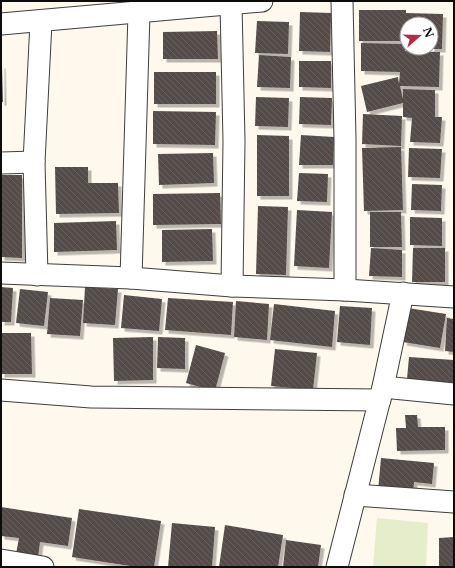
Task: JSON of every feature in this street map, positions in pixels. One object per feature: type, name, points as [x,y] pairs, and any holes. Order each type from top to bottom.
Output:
[{"type":"street","points":[[1,24],[41,22],[262,1]]},
{"type":"street","points":[[342,1],[345,138],[345,290]]},
{"type":"street","points":[[231,4],[234,141],[232,286]]},
{"type":"street","points":[[130,278],[139,13]]},
{"type":"street","points":[[37,275],[34,162],[41,22]]},
{"type":"street","points":[[1,163],[34,162]]},
{"type":"street","points":[[1,273],[130,278],[232,286],[345,290],[454,297]]},
{"type":"street","points":[[338,567],[381,394],[403,293]]},
{"type":"street","points":[[1,390],[91,397],[454,394]]},
{"type":"street","points":[[355,495],[454,502]]},
{"type":"street","points":[[1,560],[43,567]]},
{"type":"green space","points":[[377,518],[428,523],[426,567],[373,567]]},
{"type":"building","points":[[359,10],[406,10],[406,13],[443,14],[442,49],[439,49],[439,16],[399,16],[399,41],[359,41]]},
{"type":"building","points":[[300,12],[331,13],[330,52],[299,51]]},
{"type":"building","points":[[257,21],[289,22],[288,54],[255,53]]},
{"type":"building","points":[[217,31],[218,59],[163,59],[163,32]]},
{"type":"building","points":[[361,43],[399,44],[399,56],[439,56],[440,52],[439,87],[400,86],[403,99],[403,89],[435,90],[435,117],[442,117],[440,143],[410,142],[412,118],[403,117],[403,103],[367,112],[361,86],[398,77],[399,84],[400,72],[361,71]]},
{"type":"building","points":[[259,55],[291,57],[290,88],[257,87]]},
{"type":"building","points":[[299,61],[331,61],[331,88],[299,87]]},
{"type":"building","points":[[2,65],[3,102],[1,102]]},
{"type":"building","points":[[154,72],[216,72],[216,104],[154,104]]},
{"type":"building","points":[[256,97],[289,98],[288,127],[255,126]]},
{"type":"building","points":[[300,97],[332,98],[331,125],[299,124]]},
{"type":"building","points":[[153,111],[216,112],[215,145],[153,144]]},
{"type":"building","points":[[363,114],[402,116],[401,146],[362,144]]},
{"type":"building","points":[[257,135],[289,136],[289,196],[257,196]]},
{"type":"building","points":[[301,135],[334,137],[333,165],[299,165]]},
{"type":"building","points":[[401,147],[403,210],[364,211],[362,148]]},
{"type":"building","points":[[409,148],[442,149],[440,178],[408,177]]},
{"type":"building","points":[[213,153],[214,183],[159,185],[158,154]]},
{"type":"building","points":[[55,167],[88,167],[88,183],[118,183],[119,213],[56,214]]},
{"type":"building","points":[[299,173],[328,174],[327,202],[297,201]]},
{"type":"building","points":[[1,175],[22,175],[22,258],[1,257]]},
{"type":"building","points":[[412,184],[442,185],[441,211],[411,210]]},
{"type":"building","points":[[220,193],[221,224],[153,225],[153,194]]},
{"type":"building","points":[[258,206],[288,207],[286,275],[256,274]]},
{"type":"building","points":[[297,210],[332,212],[329,268],[294,266]]},
{"type":"building","points":[[370,212],[401,212],[402,247],[370,247]]},
{"type":"building","points":[[410,217],[442,218],[442,246],[410,245]]},
{"type":"building","points":[[116,221],[117,250],[54,252],[54,223]]},
{"type":"building","points":[[212,229],[213,261],[162,262],[162,230]]},
{"type":"building","points":[[371,248],[402,250],[402,277],[369,276]]},
{"type":"building","points":[[413,248],[445,248],[445,282],[412,282]]},
{"type":"building","points":[[1,287],[13,288],[11,322],[1,322]]},
{"type":"building","points":[[85,287],[118,289],[115,325],[83,323]]},
{"type":"building","points":[[20,289],[48,292],[44,326],[16,323]]},
{"type":"building","points":[[124,295],[162,299],[159,331],[121,328]]},
{"type":"building","points":[[50,298],[83,300],[80,336],[47,334]]},
{"type":"building","points":[[168,298],[233,302],[231,335],[165,330]]},
{"type":"building","points":[[236,301],[269,304],[267,340],[234,337]]},
{"type":"building","points":[[274,304],[335,311],[332,347],[270,340]]},
{"type":"building","points":[[340,306],[372,308],[370,345],[337,342]]},
{"type":"building","points":[[408,308],[446,314],[440,348],[403,342]]},
{"type":"building","points":[[447,318],[454,319],[454,352],[445,351]]},
{"type":"building","points":[[1,333],[31,333],[32,374],[1,374]]},
{"type":"building","points":[[153,337],[153,380],[114,381],[113,338]]},
{"type":"building","points":[[158,337],[185,338],[185,369],[157,368]]},
{"type":"building","points":[[196,345],[225,353],[215,391],[186,383]]},
{"type":"building","points":[[275,349],[317,353],[313,390],[271,386]]},
{"type":"building","points":[[409,357],[454,360],[454,383],[407,379]]},
{"type":"building","points":[[405,415],[417,415],[418,427],[445,427],[445,450],[397,451],[396,428],[406,428]]},
{"type":"building","points":[[381,458],[434,463],[432,484],[414,482],[413,494],[378,491]]},
{"type":"building","points":[[1,507],[72,518],[68,546],[40,542],[38,557],[16,554],[19,538],[1,536]]},
{"type":"building","points":[[79,509],[161,521],[154,567],[137,567],[72,557]]},
{"type":"building","points":[[172,523],[215,527],[212,567],[168,567]]},
{"type":"building","points":[[225,525],[283,535],[278,567],[219,567]]},
{"type":"building","points":[[454,537],[454,567],[439,567],[439,538]]},
{"type":"building","points":[[286,540],[321,545],[318,567],[283,567]]}]
